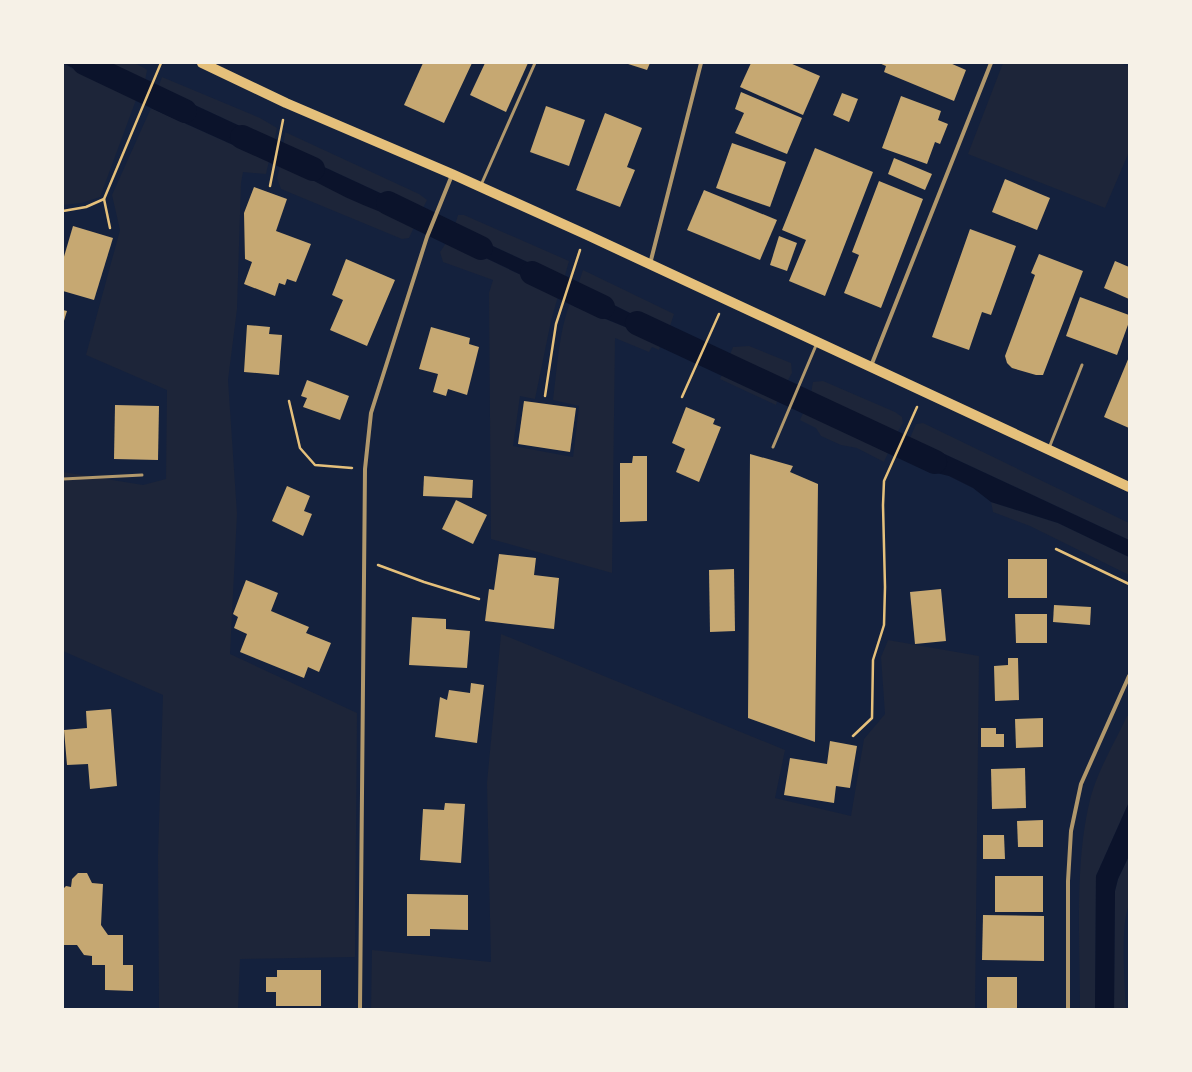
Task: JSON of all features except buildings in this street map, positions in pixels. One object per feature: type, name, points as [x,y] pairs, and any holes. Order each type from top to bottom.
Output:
[{"type":"main road","points":[[202,63],[286,103],[452,174],[585,234],[1129,487]]},
{"type":"street","points":[[650,265],[701,63]]},
{"type":"street","points":[[871,367],[991,63]]},
{"type":"street","points":[[360,1009],[365,469],[371,413],[427,237],[452,174]]},
{"type":"street","points":[[1068,1009],[1068,881],[1071,831],[1081,784],[1129,676]]},
{"type":"lane","points":[[480,187],[535,63]]},
{"type":"lane","points":[[773,447],[817,342]]},
{"type":"lane","points":[[1048,450],[1082,365]]},
{"type":"lane","points":[[63,479],[142,476]]},
{"type":"path","points":[[110,228],[104,199],[160,63]]},
{"type":"path","points":[[270,186],[286,103]]},
{"type":"path","points":[[63,211],[86,207],[104,199]]},
{"type":"path","points":[[545,396],[560,310],[585,234]]},
{"type":"path","points":[[682,397],[726,299]]},
{"type":"path","points":[[853,736],[872,718],[873,660],[884,625],[885,587],[882,505],[884,481],[924,391]]},
{"type":"path","points":[[289,401],[300,448],[315,464],[365,469]]},
{"type":"path","points":[[1056,549],[1129,584]]},
{"type":"path","points":[[364,565],[378,564],[424,582],[479,599]]},
{"type":"shaded area","points":[[63,63],[106,63],[145,81],[136,100]]},
{"type":"shaded area","points":[[106,63],[133,63],[142,67],[147,70],[145,81]]},
{"type":"shaded area","points":[[1003,63],[1120,63],[1129,67],[1129,152],[1105,208],[968,154]]},
{"type":"shaded area","points":[[63,64],[136,100],[100,197],[82,203],[63,205]]},
{"type":"shaded area","points":[[162,77],[260,118],[277,128],[274,142],[158,88]]},
{"type":"shaded area","points":[[158,88],[274,142],[269,161],[151,108]]},
{"type":"shaded area","points":[[151,108],[269,161],[266,174],[243,172],[241,183],[237,309],[228,380],[237,514],[230,654],[357,713],[355,957],[240,959],[238,1009],[159,1009],[158,855],[163,695],[63,651],[63,472],[143,485],[166,479],[167,390],[86,355],[120,230],[112,195]]},
{"type":"shaded area","points":[[285,132],[419,194],[427,200],[421,212],[283,148]]},
{"type":"shaded area","points":[[283,148],[421,212],[416,223],[363,205],[281,162]]},
{"type":"shaded area","points":[[281,162],[399,219],[416,223],[409,238],[402,239],[281,189],[277,178]]},
{"type":"shaded area","points":[[458,215],[464,215],[569,261],[564,279],[454,228]]},
{"type":"shaded area","points":[[454,228],[564,279],[559,293],[448,240]]},
{"type":"shaded area","points":[[448,240],[559,293],[551,321],[535,399],[520,396],[513,446],[573,457],[579,406],[553,400],[561,337],[571,301],[574,306],[662,342],[659,350],[652,347],[649,352],[615,338],[612,573],[491,539],[489,293],[493,280],[443,262],[440,252]]},
{"type":"shaded area","points":[[583,270],[674,314],[668,332],[586,291],[577,288]]},
{"type":"shaded area","points":[[577,288],[586,291],[668,332],[662,342],[574,306],[571,301]]},
{"type":"shaded area","points":[[749,346],[791,363],[792,373],[787,382],[735,358],[727,376],[778,399],[776,405],[720,379],[733,347]]},
{"type":"shaded area","points":[[735,358],[787,382],[778,399],[726,376]]},
{"type":"shaded area","points":[[823,381],[895,412],[902,417],[903,423],[897,433],[811,393],[813,382]]},
{"type":"shaded area","points":[[811,393],[897,433],[888,453],[804,411]]},
{"type":"shaded area","points":[[804,411],[888,453],[884,462],[857,448],[841,445],[821,436],[816,428],[800,420]]},
{"type":"shaded area","points":[[923,423],[1129,523],[1129,540],[910,438],[916,424]]},
{"type":"shaded area","points":[[910,438],[1129,540],[1129,557],[1058,523],[991,502],[973,488],[949,476],[928,471],[905,460],[902,455]]},
{"type":"shaded area","points":[[991,502],[1058,523],[1129,557],[1129,575],[1030,526],[993,512]]},
{"type":"shaded area","points":[[501,634],[785,750],[775,798],[851,816],[864,739],[885,714],[881,657],[888,640],[979,656],[975,1009],[371,1009],[372,950],[491,962],[487,783]]},
{"type":"shaded area","points":[[1127,716],[1129,716],[1129,802],[1096,876],[1095,1009],[1080,1009],[1079,902],[1082,847],[1086,821],[1091,796],[1098,775]]},
{"type":"shaded area","points":[[1129,802],[1129,856],[1118,879],[1115,891],[1114,1009],[1095,1009],[1096,876]]},
{"type":"shaded area","points":[[1129,856],[1129,905],[1126,914],[1124,940],[1126,1009],[1114,1009],[1115,891],[1118,879]]},
{"type":"waterway","points":[[84,63],[185,111]]},
{"type":"waterway","points":[[242,137],[313,169]]},
{"type":"waterway","points":[[388,203],[481,248]]},
{"type":"waterway","points":[[532,273],[603,307]]},
{"type":"waterway","points":[[637,323],[935,462]]}]
